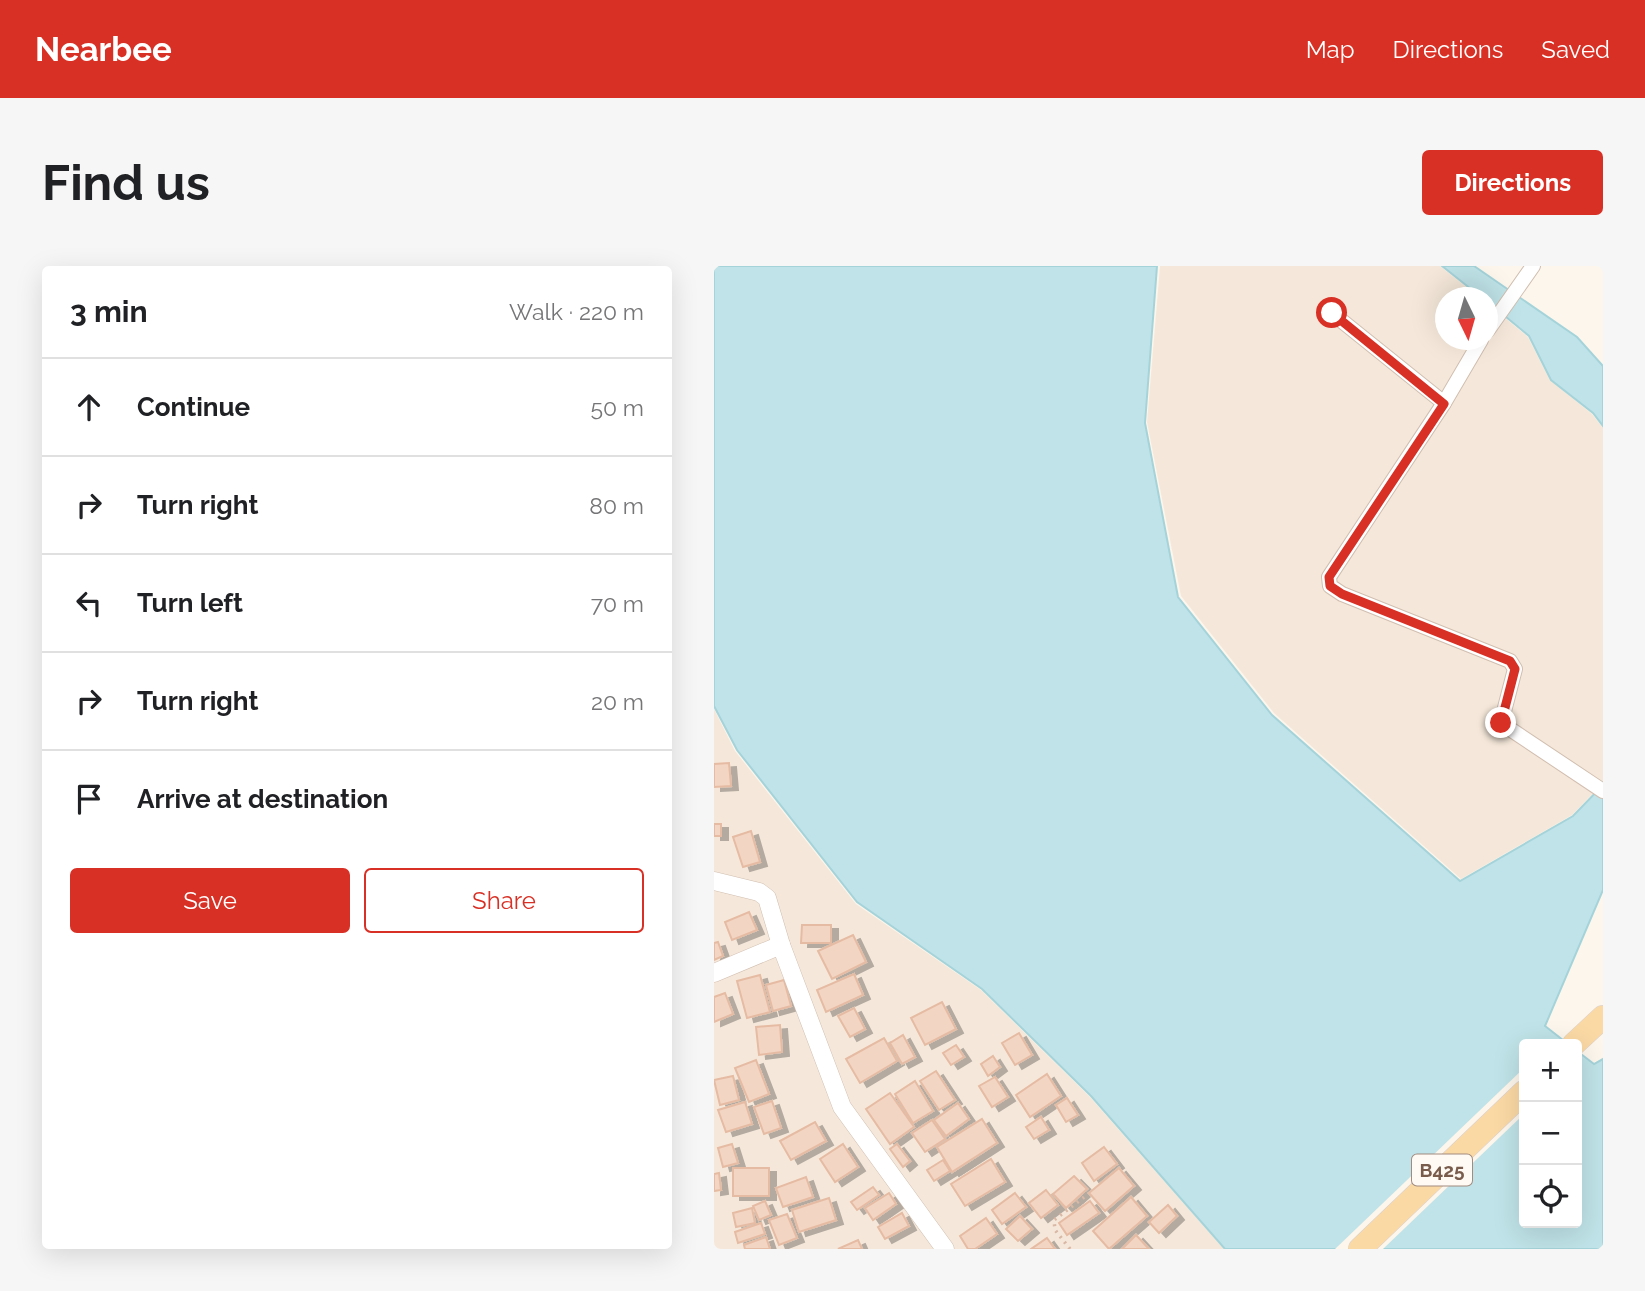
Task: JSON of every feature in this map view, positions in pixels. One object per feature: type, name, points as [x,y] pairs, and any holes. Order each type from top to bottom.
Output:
[{"type":"main road","points":[[1579,1039],[1603,1017]]},
{"type":"main road","name":"B425","points":[[1360,1249],[1519,1097]]},
{"type":"street","points":[[1498,316],[1533,266]]},
{"type":"street","points":[[1332,313],[1444,404]]},
{"type":"street","points":[[1475,350],[1444,404],[1329,577],[1330,586],[1342,594],[1510,661],[1515,669],[1501,723],[1603,791]]},
{"type":"street","points":[[714,881],[759,892],[767,898],[780,946],[842,1107],[945,1249]]},
{"type":"street","points":[[714,973],[780,946]]},
{"type":"path","points":[[1070,1249],[1055,1230],[1054,1220],[1087,1195]]},
{"type":"shaded area","points":[[1160,266],[1440,266],[1466,287],[1435,287],[1435,350],[1498,350],[1498,312],[1528,337],[1550,380],[1592,414],[1603,428],[1603,783],[1572,815],[1461,879],[1274,713],[1181,596],[1147,422]]},
{"type":"shaded area","points":[[714,709],[735,751],[856,904],[981,990],[1090,1097],[1224,1249],[714,1249]]},
{"type":"water","points":[[714,266],[1157,266],[1145,423],[1178,597],[1272,715],[1460,881],[1573,816],[1603,785],[1603,890],[1545,1026],[1562,1039],[1519,1039],[1519,1228],[1582,1228],[1582,1055],[1594,1064],[1603,1059],[1603,1249],[1225,1249],[1091,1096],[982,989],[857,902],[737,750],[714,706]]},
{"type":"water","points":[[1442,266],[1474,266],[1577,337],[1603,366],[1603,426],[1593,413],[1551,380],[1529,336],[1498,310],[1498,287],[1468,287]]},
{"type":"pier","points":[[1519,1073],[1519,1119],[1383,1249],[1335,1249]]},
{"type":"building","points":[[729,763],[731,786],[714,787],[714,764]]},
{"type":"building","points":[[714,824],[721,824],[721,836],[714,836]]},
{"type":"building","points":[[751,831],[760,862],[743,867],[733,837]]},
{"type":"building","points":[[749,912],[757,930],[732,940],[725,922]]},
{"type":"building","points":[[802,925],[831,925],[831,943],[801,943]]},
{"type":"building","points":[[853,935],[866,962],[832,979],[818,951]]},
{"type":"building","points":[[718,942],[723,956],[714,960],[714,943]]},
{"type":"building","points":[[854,974],[863,995],[826,1012],[817,990]]},
{"type":"building","points":[[760,975],[770,1012],[747,1018],[737,981]]},
{"type":"building","points":[[784,980],[791,1006],[773,1011],[766,985]]},
{"type":"building","points":[[725,993],[733,1014],[714,1022],[714,997]]},
{"type":"building","points":[[942,1002],[956,1029],[925,1045],[911,1018]]},
{"type":"building","points":[[854,1008],[865,1029],[850,1037],[838,1016]]},
{"type":"building","points":[[780,1025],[782,1052],[759,1055],[756,1027]]},
{"type":"building","points":[[1019,1033],[1032,1055],[1015,1065],[1002,1043]]},
{"type":"building","points":[[903,1035],[915,1057],[902,1064],[890,1043]]},
{"type":"building","points":[[884,1038],[897,1061],[860,1083],[846,1059]]},
{"type":"building","points":[[956,1045],[964,1057],[951,1065],[943,1053]]},
{"type":"building","points":[[993,1056],[1000,1067],[988,1076],[981,1064]]},
{"type":"building","points":[[756,1060],[769,1094],[749,1102],[735,1068]]},
{"type":"building","points":[[936,1071],[955,1100],[939,1110],[920,1081]]},
{"type":"building","points":[[1047,1074],[1061,1096],[1030,1117],[1016,1095]]},
{"type":"building","points":[[733,1076],[739,1100],[720,1105],[714,1080]]},
{"type":"building","points":[[995,1077],[1008,1097],[992,1107],[979,1086]]},
{"type":"building","points":[[915,1081],[933,1111],[913,1123],[895,1094]]},
{"type":"building","points":[[890,1093],[914,1127],[890,1144],[866,1109]]},
{"type":"building","points":[[1067,1098],[1078,1115],[1066,1122],[1056,1105]]},
{"type":"building","points":[[772,1101],[781,1128],[764,1134],[754,1107]]},
{"type":"building","points":[[745,1102],[752,1124],[726,1132],[718,1110]]},
{"type":"building","points":[[958,1103],[969,1119],[946,1136],[934,1120]]},
{"type":"building","points":[[1041,1117],[1049,1130],[1034,1139],[1026,1127]]},
{"type":"building","points":[[982,1119],[997,1143],[952,1172],[937,1147]]},
{"type":"building","points":[[932,1120],[945,1139],[925,1152],[912,1133]]},
{"type":"building","points":[[815,1122],[826,1141],[791,1160],[780,1141]]},
{"type":"building","points":[[732,1144],[738,1163],[723,1167],[718,1148]]},
{"type":"building","points":[[843,1144],[858,1167],[835,1182],[820,1159]]},
{"type":"building","points":[[897,1144],[910,1161],[903,1167],[890,1149]]},
{"type":"building","points":[[1104,1147],[1117,1164],[1094,1181],[1082,1163]]},
{"type":"building","points":[[991,1159],[1005,1182],[965,1206],[951,1184]]},
{"type":"building","points":[[943,1160],[950,1171],[934,1181],[927,1170]]},
{"type":"building","points":[[733,1168],[769,1168],[769,1196],[733,1196]]},
{"type":"building","points":[[1119,1168],[1134,1186],[1105,1211],[1089,1193]]},
{"type":"building","points":[[719,1173],[721,1190],[714,1191],[714,1174]]},
{"type":"building","points":[[1074,1176],[1087,1189],[1066,1208],[1053,1194]]},
{"type":"building","points":[[806,1177],[813,1197],[783,1207],[776,1188]]},
{"type":"building","points":[[873,1187],[879,1195],[857,1210],[851,1202]]},
{"type":"building","points":[[1046,1190],[1058,1205],[1041,1218],[1029,1203]]},
{"type":"building","points":[[889,1193],[896,1204],[873,1220],[865,1208]]},
{"type":"building","points":[[1015,1193],[1026,1207],[1002,1224],[992,1210]]},
{"type":"building","points":[[1131,1197],[1147,1216],[1109,1249],[1093,1231]]},
{"type":"building","points":[[829,1198],[836,1220],[799,1232],[792,1210]]},
{"type":"building","points":[[765,1201],[771,1215],[759,1220],[753,1206]]},
{"type":"building","points":[[1090,1201],[1099,1213],[1067,1235],[1059,1223]]},
{"type":"building","points":[[1168,1205],[1177,1216],[1159,1233],[1149,1222]]},
{"type":"building","points":[[752,1208],[755,1223],[736,1227],[733,1213]]},
{"type":"building","points":[[902,1213],[909,1226],[885,1239],[878,1227]]},
{"type":"building","points":[[787,1214],[797,1238],[779,1245],[769,1220]]},
{"type":"building","points":[[1020,1216],[1032,1229],[1018,1241],[1006,1229]]},
{"type":"building","points":[[986,1218],[997,1234],[975,1249],[968,1249],[960,1236]]},
{"type":"building","points":[[761,1223],[765,1234],[738,1243],[735,1232]]},
{"type":"building","points":[[1136,1235],[1149,1249],[1122,1249]]},
{"type":"building","points":[[766,1237],[770,1249],[745,1249],[744,1245]]},
{"type":"building","points":[[1047,1238],[1055,1249],[1031,1249]]},
{"type":"building","points":[[858,1240],[862,1249],[838,1249]]},
{"type":"route","points":[[1332,313],[1444,404],[1329,577],[1330,586],[1342,594],[1510,661],[1515,669],[1501,723]]}]
